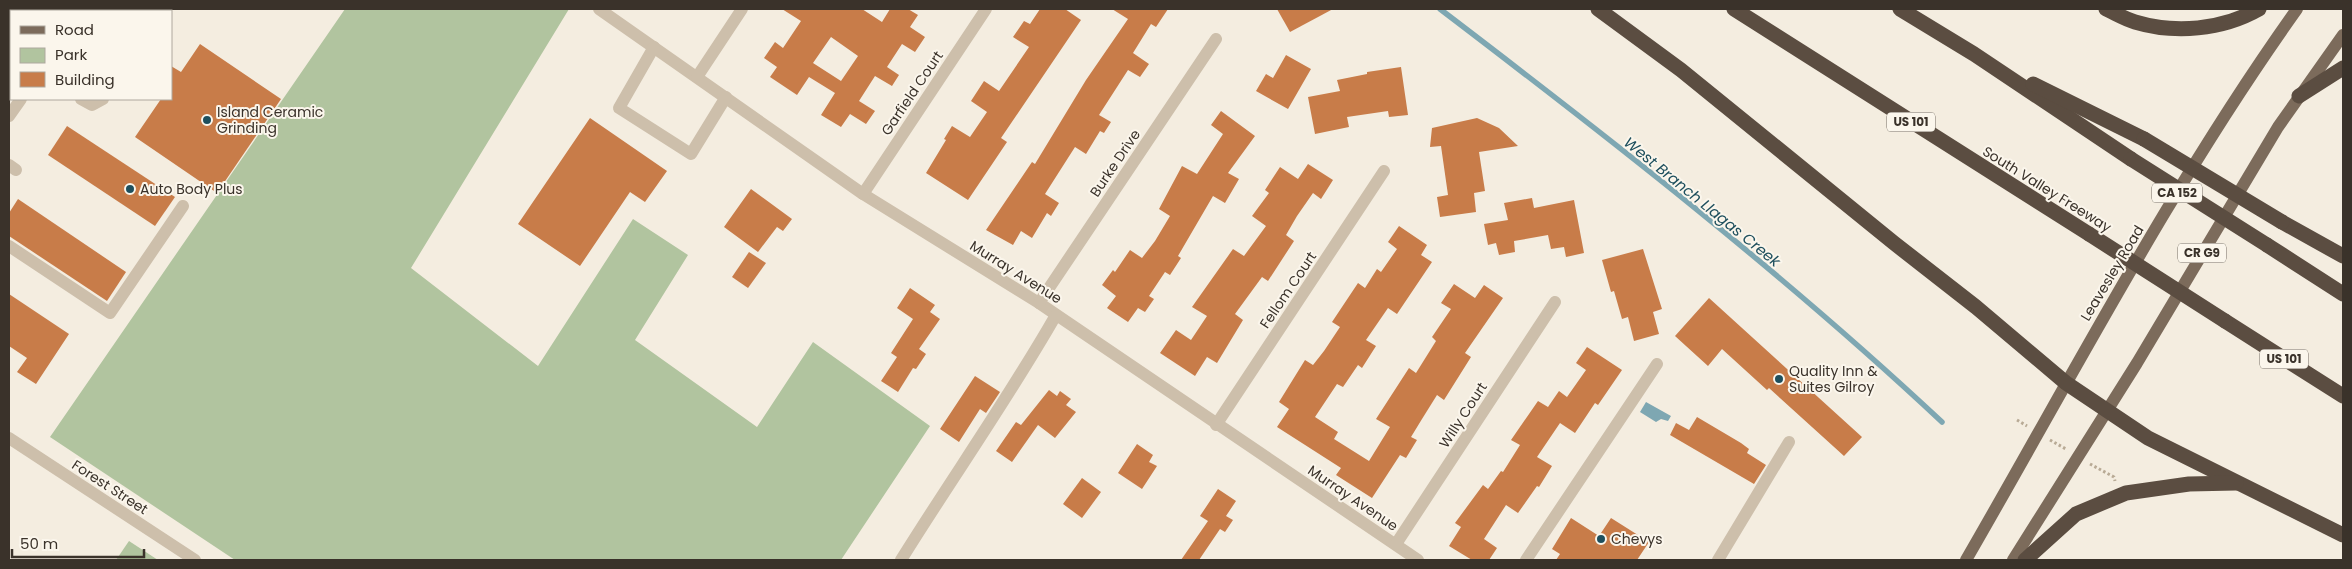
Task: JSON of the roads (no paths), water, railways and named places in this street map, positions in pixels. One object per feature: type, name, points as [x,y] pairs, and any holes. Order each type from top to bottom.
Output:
[{"type":"highway","points":[[1598,9],[1681,70],[2066,382],[2107,412],[2148,438],[2343,535]]},
{"type":"highway","name":"South Valley Freeway","points":[[1734,9],[2343,396]]},
{"type":"highway","points":[[1900,9],[1974,54],[2131,159],[2343,294]]},
{"type":"highway","points":[[2106,9],[2134,22],[2170,29],[2213,27],[2259,9]]},
{"type":"highway","points":[[1974,54],[2144,139],[2282,222],[2343,256]]},
{"type":"highway","points":[[2299,96],[2343,68]]},
{"type":"highway","points":[[2024,560],[2076,514],[2126,493],[2189,484],[2240,483]]},
{"type":"main road","name":"Leavesley Road","points":[[1966,560],[2066,382],[2220,121],[2297,9]]},
{"type":"main road","name":"CR G9","points":[[2013,560],[2107,412],[2262,152],[2343,35]]},
{"type":"street","name":"Murray Avenue","points":[[599,9],[863,194],[1039,303],[1216,425],[1418,560]]},
{"type":"street","points":[[697,77],[742,9]]},
{"type":"street","name":"Garfield Court","points":[[863,194],[986,9]]},
{"type":"street","name":"Burke Drive","points":[[1039,303],[1216,39]]},
{"type":"street","points":[[654,47],[619,108],[690,154],[726,97]]},
{"type":"street","points":[[9,116],[19,100]]},
{"type":"street","points":[[83,100],[92,106],[102,100]]},
{"type":"street","name":"Fellom Court","points":[[1216,425],[1384,171]]},
{"type":"street","points":[[9,246],[110,313],[182,206]]},
{"type":"street","name":"Willy Court","points":[[1396,544],[1555,302]]},
{"type":"street","points":[[901,560],[947,487],[998,414],[1056,315]]},
{"type":"street","points":[[1526,560],[1656,364]]},
{"type":"street","name":"Forest Street","points":[[9,438],[195,560]]},
{"type":"street","points":[[1718,560],[1789,442]]},
{"type":"water","points":[[1646,402],[1671,416],[1668,421],[1661,419],[1656,422],[1640,412]]},
{"type":"waterway","name":"West Branch Llagas Creek","points":[[1440,9],[1696,209],[1821,313],[1942,422]]},
{"type":"place","name":"Island Ceramic Grinding","points":[[207,120]]},
{"type":"place","name":"Auto Body Plus","points":[[130,189]]},
{"type":"place","name":"Quality Inn & Suites Gilroy","points":[[1779,379]]},
{"type":"place","name":"Chevys","points":[[1601,539]]}]
